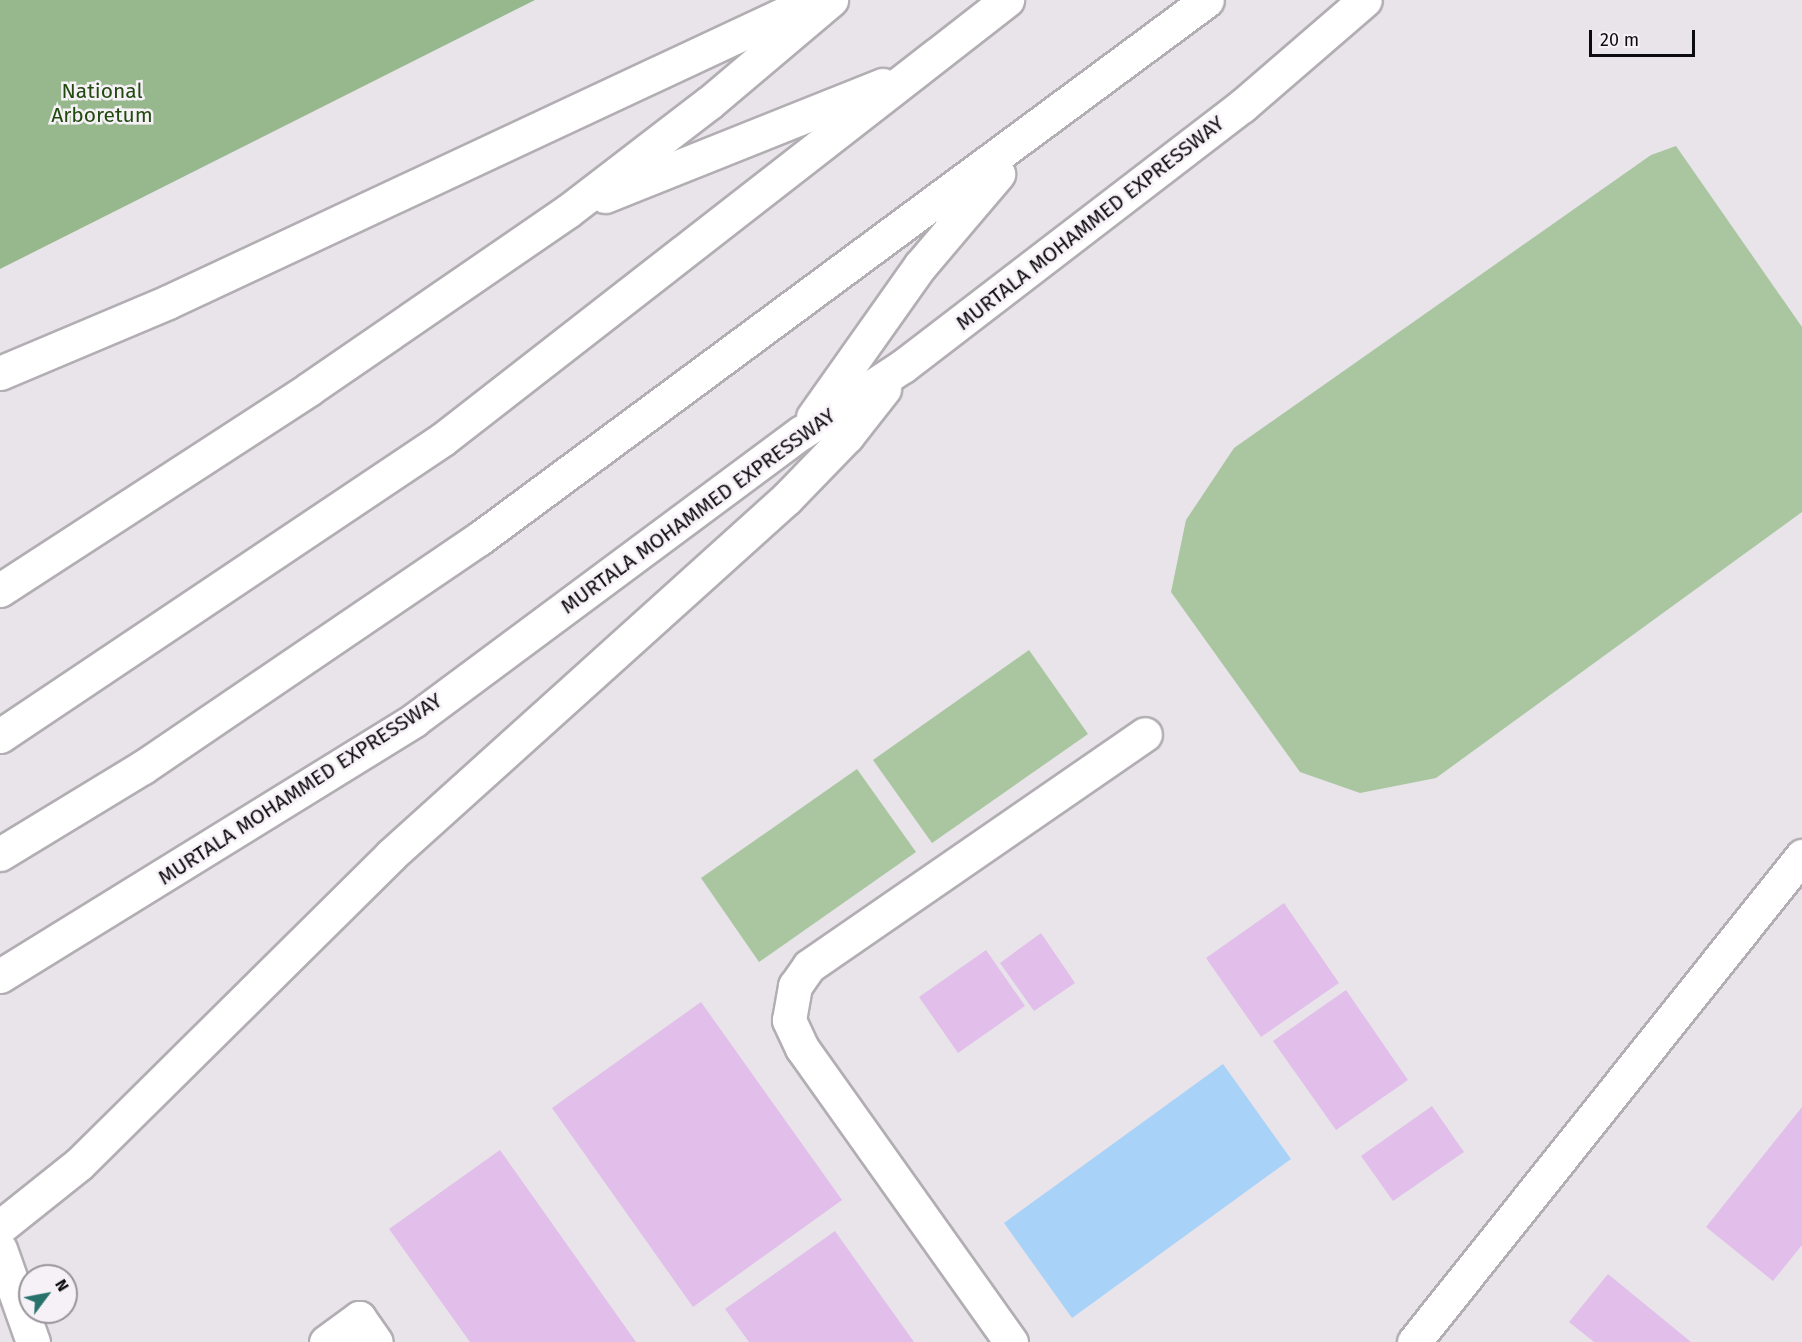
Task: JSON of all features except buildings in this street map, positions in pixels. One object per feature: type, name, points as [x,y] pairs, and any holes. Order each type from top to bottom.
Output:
[{"type":"main road","points":[[0,373],[168,302],[814,0]]},
{"type":"main road","points":[[0,590],[309,388],[568,211],[709,103],[831,0]]},
{"type":"main road","points":[[0,736],[442,439],[921,70],[1007,0]]},
{"type":"main road","points":[[0,854],[143,767],[480,538],[1036,130],[1207,0]]},
{"type":"main road","name":"MURTALA MOHAMMED EXPRESSWAY","points":[[0,976],[414,720],[801,433],[903,366],[1242,106],[1365,0]]},
{"type":"main road","points":[[568,211],[921,70]]},
{"type":"main road","points":[[801,433],[920,266],[1036,130]]},
{"type":"main road","points":[[0,1227],[79,1164],[391,855],[786,498],[847,436],[903,366]]},
{"type":"main road","points":[[1011,1342],[802,1048],[789,1020],[795,986],[809,966],[1145,734]]},
{"type":"main road","points":[[1414,1342],[1802,856]]},
{"type":"main road","points":[[0,1249],[33,1342]]},
{"type":"main road","points":[[326,1342],[358,1318],[376,1342]]},
{"type":"green space","name":"National Arboretum","points":[[0,0],[535,0],[0,269]]},
{"type":"green space","points":[[1676,146],[1802,327],[1802,512],[1436,778],[1360,793],[1300,772],[1171,592],[1186,520],[1234,448],[1651,155]]},
{"type":"green space","points":[[1029,650],[1088,734],[932,843],[873,760]]},
{"type":"green space","points":[[857,769],[916,852],[759,962],[701,878]]},
{"type":"water","points":[[1223,1064],[1291,1159],[1072,1318],[1004,1223]]}]
